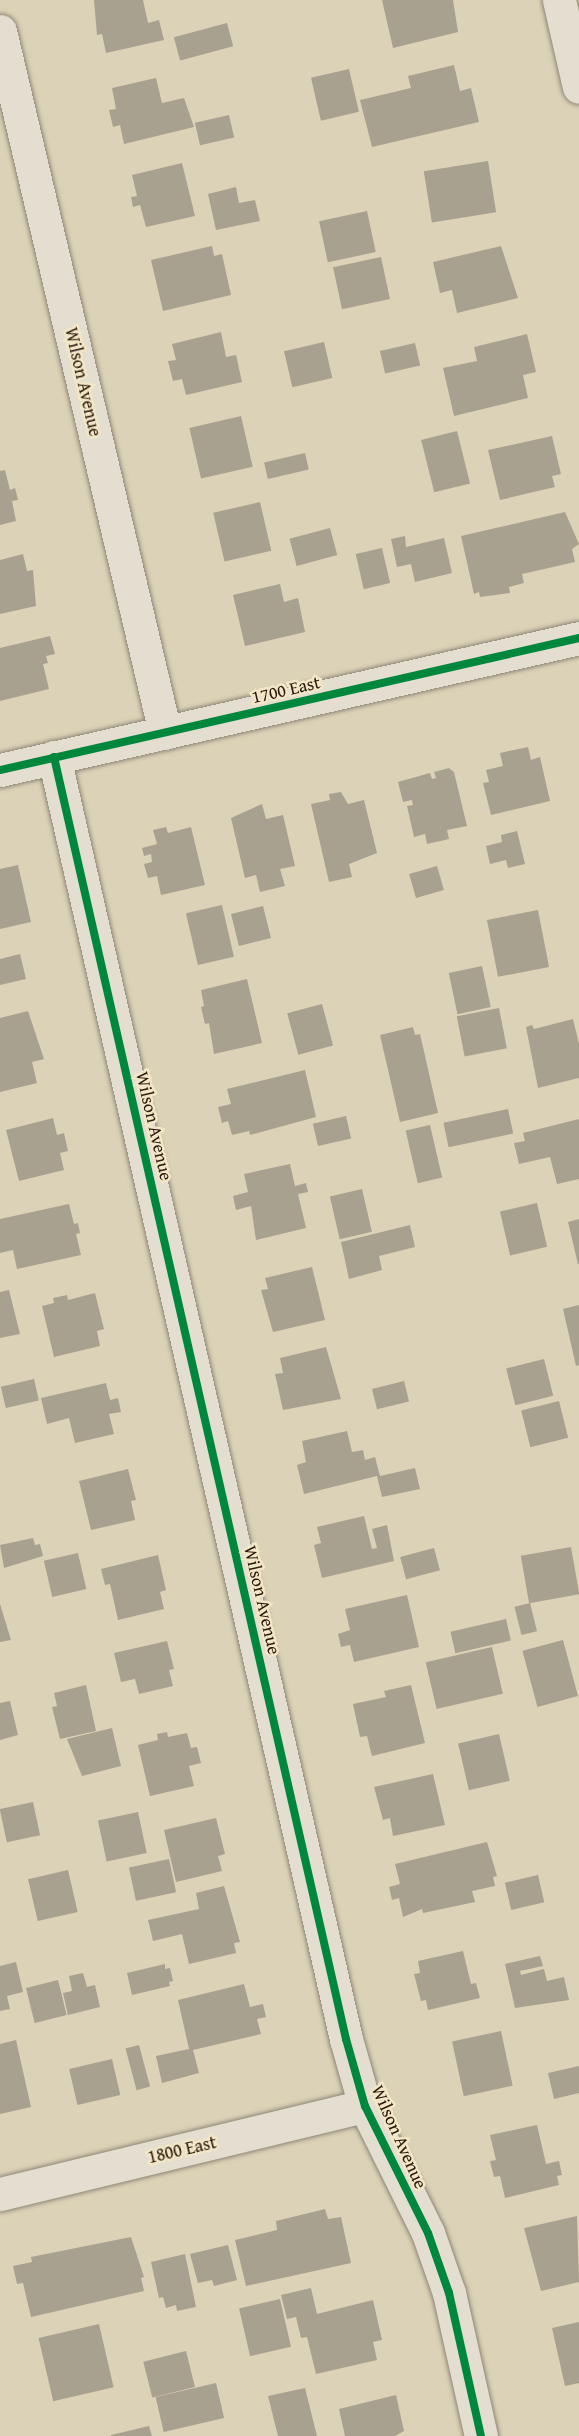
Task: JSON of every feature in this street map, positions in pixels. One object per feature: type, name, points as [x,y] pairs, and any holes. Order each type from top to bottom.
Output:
[{"type":"street","points":[[559,0],[579,87]]},
{"type":"street","name":"Wilson Avenue","points":[[0,31],[165,733]]},
{"type":"street","name":"1700 East","points":[[0,770],[578,645]]},
{"type":"street","name":"Wilson Avenue","points":[[54,757],[341,2015],[365,2106],[428,2233],[449,2293],[481,2436]]},
{"type":"street","name":"1800 East","points":[[0,2194],[365,2106]]},
{"type":"building","points":[[94,0],[143,0],[148,23],[159,20],[164,40],[106,53],[102,34],[97,35]]},
{"type":"building","points":[[382,0],[453,0],[458,32],[393,48]]},
{"type":"building","points":[[227,23],[233,46],[180,60],[174,37]]},
{"type":"building","points":[[454,65],[460,91],[471,88],[479,122],[372,147],[360,100],[411,88],[408,76]]},
{"type":"building","points":[[349,69],[359,112],[321,121],[311,78]]},
{"type":"building","points":[[156,78],[162,103],[184,98],[194,127],[124,144],[120,125],[113,127],[109,110],[116,109],[112,88]]},
{"type":"building","points":[[229,115],[234,137],[200,145],[195,123]]},
{"type":"building","points":[[488,161],[496,212],[432,223],[424,171]]},
{"type":"building","points":[[182,163],[195,216],[146,227],[140,205],[133,207],[131,197],[137,196],[132,175]]},
{"type":"building","points":[[236,187],[239,203],[255,200],[260,221],[216,230],[208,194]]},
{"type":"building","points":[[367,211],[376,252],[328,262],[319,221]]},
{"type":"building","points":[[212,246],[214,256],[222,254],[231,295],[163,311],[151,260]]},
{"type":"building","points":[[501,246],[518,298],[457,313],[452,290],[440,293],[433,262]]},
{"type":"building","points":[[381,257],[390,299],[342,309],[333,267]]},
{"type":"building","points":[[221,332],[226,357],[236,355],[242,382],[186,395],[182,379],[173,381],[168,361],[176,360],[172,344]]},
{"type":"building","points":[[527,334],[536,372],[523,375],[528,398],[454,416],[443,368],[477,361],[474,347]]},
{"type":"building","points":[[324,342],[332,378],[292,387],[284,351]]},
{"type":"building","points":[[415,343],[420,365],[385,374],[380,351]]},
{"type":"building","points":[[241,416],[253,467],[201,479],[189,428]]},
{"type":"building","points":[[457,431],[470,483],[434,492],[421,440]]},
{"type":"building","points":[[552,436],[561,474],[552,476],[555,487],[500,500],[488,450]]},
{"type":"building","points":[[305,453],[309,470],[268,479],[264,462]]},
{"type":"building","points":[[5,470],[10,490],[15,488],[18,500],[12,501],[16,521],[0,525],[0,471]]},
{"type":"building","points":[[260,502],[271,551],[224,562],[213,513]]},
{"type":"building","points":[[565,512],[579,544],[572,549],[575,562],[522,574],[524,583],[509,587],[510,593],[480,597],[479,592],[474,594],[461,536]]},
{"type":"building","points":[[330,528],[337,555],[297,566],[289,539]]},
{"type":"building","points":[[405,536],[406,547],[444,538],[452,573],[415,582],[411,564],[397,567],[391,539]]},
{"type":"building","points":[[382,548],[390,583],[364,589],[356,554]]},
{"type":"building","points":[[23,554],[27,571],[33,570],[36,606],[0,614],[0,560]]},
{"type":"building","points":[[280,584],[284,602],[298,598],[305,632],[245,646],[233,595]]},
{"type":"building","points":[[50,636],[55,654],[46,656],[48,663],[43,664],[49,689],[0,701],[0,648]]},
{"type":"building","points":[[528,747],[531,760],[540,757],[550,801],[491,815],[483,783],[489,782],[486,770],[503,766],[500,753]]},
{"type":"building","points":[[449,768],[454,772],[467,826],[447,830],[449,839],[427,844],[425,834],[414,837],[407,806],[413,805],[412,800],[403,802],[398,782],[430,773],[432,779],[436,778],[434,772]]},
{"type":"building","points":[[341,792],[348,804],[364,800],[377,853],[349,864],[352,877],[329,882],[311,804],[330,800],[329,794]]},
{"type":"building","points":[[262,804],[266,819],[283,815],[295,866],[280,869],[285,886],[260,892],[256,875],[245,878],[231,818]]},
{"type":"building","points":[[166,827],[168,833],[191,827],[205,885],[161,895],[157,876],[148,878],[144,864],[152,862],[151,854],[144,856],[142,848],[157,844],[153,830]]},
{"type":"building","points":[[517,831],[525,864],[508,868],[506,860],[490,864],[486,846],[502,842],[501,835]]},
{"type":"building","points":[[18,865],[31,922],[0,929],[0,869]]},
{"type":"building","points":[[437,866],[444,890],[416,898],[409,874]]},
{"type":"building","points":[[222,905],[234,957],[198,965],[186,913]]},
{"type":"building","points":[[263,906],[271,938],[239,946],[231,914]]},
{"type":"building","points":[[538,910],[549,967],[498,977],[487,920]]},
{"type":"building","points":[[20,954],[26,979],[0,985],[0,959]]},
{"type":"building","points":[[482,966],[491,1007],[457,1014],[449,973]]},
{"type":"building","points":[[247,979],[262,1043],[214,1054],[209,1023],[205,1024],[201,1007],[204,1006],[201,990]]},
{"type":"building","points":[[322,1004],[333,1046],[298,1055],[287,1013]]},
{"type":"building","points":[[499,1008],[507,1048],[465,1056],[457,1016]]},
{"type":"building","points":[[28,1011],[44,1059],[32,1062],[37,1083],[0,1092],[0,1018]]},
{"type":"building","points":[[573,1019],[579,1044],[579,1078],[538,1088],[526,1027],[532,1025],[534,1029]]},
{"type":"building","points":[[413,1027],[415,1035],[420,1034],[438,1113],[400,1122],[380,1035]]},
{"type":"building","points":[[305,1070],[316,1117],[250,1135],[249,1131],[232,1135],[228,1121],[222,1123],[218,1107],[231,1104],[227,1089]]},
{"type":"building","points":[[508,1109],[513,1133],[449,1147],[443,1123]]},
{"type":"building","points":[[346,1116],[351,1138],[318,1146],[313,1124]]},
{"type":"building","points":[[53,1118],[57,1135],[64,1133],[68,1151],[60,1153],[64,1170],[19,1181],[6,1130]]},
{"type":"building","points":[[579,1119],[579,1179],[557,1184],[550,1157],[519,1164],[514,1143],[525,1141],[523,1133]]},
{"type":"building","points":[[430,1125],[442,1178],[418,1183],[406,1131]]},
{"type":"building","points":[[290,1164],[295,1186],[306,1183],[308,1192],[298,1194],[306,1228],[256,1240],[251,1206],[236,1210],[233,1196],[248,1192],[244,1174]]},
{"type":"building","points":[[362,1189],[372,1232],[340,1239],[330,1196]]},
{"type":"building","points":[[537,1203],[547,1247],[510,1255],[500,1212]]},
{"type":"building","points":[[69,1204],[74,1224],[78,1223],[80,1233],[76,1234],[81,1255],[17,1269],[13,1250],[0,1253],[0,1219]]},
{"type":"building","points":[[579,1219],[579,1264],[578,1264],[568,1222]]},
{"type":"building","points":[[410,1225],[415,1247],[379,1256],[382,1270],[349,1279],[341,1242]]},
{"type":"building","points":[[312,1267],[325,1320],[273,1332],[261,1290],[268,1289],[265,1278]]},
{"type":"building","points":[[9,1290],[20,1334],[0,1338],[0,1292]]},
{"type":"building","points":[[95,1293],[104,1329],[97,1331],[100,1346],[54,1357],[42,1306],[54,1303],[53,1298],[67,1295],[68,1300]]},
{"type":"building","points":[[579,1305],[579,1365],[576,1366],[563,1309]]},
{"type":"building","points":[[326,1347],[341,1399],[283,1410],[275,1374],[283,1373],[280,1358]]},
{"type":"building","points":[[544,1359],[553,1396],[515,1405],[506,1368]]},
{"type":"building","points":[[34,1379],[39,1400],[6,1408],[1,1387]]},
{"type":"building","points":[[404,1381],[409,1401],[377,1409],[372,1389]]},
{"type":"building","points":[[106,1383],[110,1400],[118,1398],[121,1412],[109,1414],[114,1434],[75,1443],[69,1418],[47,1424],[41,1398]]},
{"type":"building","points":[[559,1401],[568,1438],[530,1447],[521,1410]]},
{"type":"building","points":[[347,1431],[352,1452],[363,1450],[365,1460],[375,1457],[380,1476],[415,1468],[420,1489],[382,1497],[377,1476],[304,1494],[297,1465],[306,1462],[302,1441]]},
{"type":"building","points":[[128,1469],[136,1500],[131,1501],[135,1520],[91,1530],[79,1481]]},
{"type":"building","points":[[364,1516],[372,1549],[377,1548],[372,1529],[387,1525],[394,1561],[322,1578],[314,1545],[321,1543],[317,1527]]},
{"type":"building","points":[[33,1538],[35,1545],[40,1544],[43,1556],[4,1568],[0,1545]]},
{"type":"building","points":[[571,1547],[579,1594],[529,1603],[521,1556]]},
{"type":"building","points":[[434,1548],[440,1570],[406,1579],[400,1557]]},
{"type":"building","points":[[78,1553],[86,1589],[52,1597],[44,1561]]},
{"type":"building","points":[[158,1555],[166,1590],[160,1592],[164,1609],[118,1620],[110,1584],[105,1585],[101,1569]]},
{"type":"building","points":[[407,1595],[419,1647],[354,1662],[350,1645],[341,1647],[338,1634],[350,1630],[345,1609]]},
{"type":"building","points":[[530,1603],[537,1631],[521,1635],[514,1607]]},
{"type":"building","points":[[0,1604],[11,1640],[0,1642]]},
{"type":"building","points":[[506,1619],[511,1640],[455,1653],[450,1632]]},
{"type":"building","points":[[563,1640],[578,1696],[537,1707],[522,1651]]},
{"type":"building","points":[[167,1641],[174,1669],[169,1670],[173,1686],[139,1694],[135,1679],[121,1682],[114,1653]]},
{"type":"building","points":[[492,1647],[503,1694],[437,1709],[426,1662]]},
{"type":"building","points":[[86,1685],[96,1731],[60,1739],[52,1707],[57,1706],[54,1693]]},
{"type":"building","points":[[411,1685],[425,1743],[372,1756],[367,1736],[360,1737],[353,1704],[386,1697],[384,1691]]},
{"type":"building","points":[[10,1701],[18,1735],[0,1740],[0,1703]]},
{"type":"building","points":[[112,1728],[121,1766],[82,1776],[67,1739]]},
{"type":"building","points":[[167,1732],[168,1737],[187,1733],[191,1748],[197,1747],[201,1763],[189,1766],[194,1786],[150,1796],[138,1745],[158,1740],[157,1734]]},
{"type":"building","points":[[499,1734],[510,1781],[469,1790],[458,1743]]},
{"type":"building","points":[[433,1774],[445,1825],[393,1836],[390,1818],[383,1820],[374,1787]]},
{"type":"building","points":[[33,1802],[40,1835],[7,1842],[0,1809]]},
{"type":"building","points":[[138,1812],[147,1853],[107,1862],[98,1821]]},
{"type":"building","points":[[216,1818],[225,1854],[218,1856],[222,1871],[176,1882],[164,1830]]},
{"type":"building","points":[[487,1842],[497,1876],[493,1877],[495,1886],[472,1891],[475,1902],[423,1913],[422,1909],[403,1917],[399,1898],[392,1900],[389,1887],[400,1884],[395,1864]]},
{"type":"building","points":[[169,1859],[176,1892],[136,1901],[129,1868]]},
{"type":"building","points":[[68,1870],[78,1912],[38,1921],[28,1879]]},
{"type":"building","points":[[538,1875],[544,1902],[511,1910],[505,1883]]},
{"type":"building","points":[[224,1886],[240,1942],[234,1943],[236,1953],[189,1964],[182,1934],[153,1941],[148,1920],[199,1909],[196,1893]]},
{"type":"building","points":[[463,1951],[471,1984],[476,1983],[480,1998],[428,2010],[426,2000],[421,2001],[414,1974],[420,1973],[418,1961]]},
{"type":"building","points":[[540,1956],[543,1966],[520,1971],[521,1975],[544,1969],[547,1981],[564,1977],[569,2000],[515,2008],[505,1964]]},
{"type":"building","points":[[16,1962],[23,1992],[7,1996],[10,2009],[0,2011],[0,1966]]},
{"type":"building","points":[[165,1964],[165,1969],[170,1968],[173,1981],[169,1982],[170,1986],[132,1995],[127,1973]]},
{"type":"building","points":[[83,1973],[87,1987],[95,1985],[100,2007],[68,2015],[63,1993],[72,1991],[69,1976]]},
{"type":"building","points":[[58,1980],[67,2015],[35,2023],[26,1988]]},
{"type":"building","points":[[244,1984],[250,2007],[263,2004],[266,2017],[257,2019],[261,2034],[193,2050],[199,2073],[162,2083],[156,2056],[189,2049],[178,2000]]},
{"type":"building","points":[[501,2031],[513,2086],[464,2096],[452,2041]]},
{"type":"building","points":[[16,2040],[31,2107],[0,2114],[0,2044]]},
{"type":"building","points":[[139,2045],[150,2087],[137,2090],[125,2049]]},
{"type":"building","points":[[112,2059],[120,2095],[77,2105],[69,2069]]},
{"type":"building","points":[[579,2066],[579,2093],[554,2099],[548,2073]]},
{"type":"building","points":[[537,2125],[546,2164],[559,2161],[562,2175],[557,2176],[559,2185],[505,2198],[500,2176],[494,2177],[490,2161],[496,2160],[490,2135]]},
{"type":"building","points":[[325,2209],[328,2219],[341,2217],[351,2263],[246,2286],[235,2240],[277,2230],[276,2221]]},
{"type":"building","points":[[577,2216],[579,2282],[541,2291],[524,2228]]},
{"type":"building","points":[[131,2237],[144,2277],[141,2278],[144,2291],[31,2317],[23,2283],[17,2284],[13,2266],[32,2262],[31,2257]]},
{"type":"building","points":[[228,2245],[237,2280],[214,2286],[212,2280],[198,2283],[190,2254]]},
{"type":"building","points":[[185,2254],[196,2307],[177,2311],[176,2305],[166,2308],[163,2297],[159,2298],[151,2262]]},
{"type":"building","points":[[311,2288],[317,2314],[373,2300],[382,2340],[373,2342],[377,2360],[316,2374],[307,2337],[301,2338],[296,2317],[287,2319],[281,2295]]},
{"type":"building","points":[[280,2299],[291,2347],[250,2356],[239,2308]]},
{"type":"building","points":[[579,2322],[579,2383],[565,2386],[552,2328]]},
{"type":"building","points":[[99,2324],[114,2387],[53,2401],[39,2338]]},
{"type":"building","points":[[186,2351],[195,2387],[152,2398],[143,2362]]},
{"type":"building","points":[[216,2383],[224,2418],[164,2432],[156,2397]]},
{"type":"building","points":[[305,2388],[317,2436],[278,2436],[268,2396]]},
{"type":"building","points":[[396,2395],[404,2431],[395,2436],[345,2436],[339,2409]]},
{"type":"building","points":[[149,2426],[152,2436],[111,2436],[111,2435]]},
{"type":"cycle path","points":[[0,770],[579,638]]},
{"type":"cycle path","points":[[54,757],[346,2039],[365,2106],[428,2233],[449,2293],[481,2436]]}]
